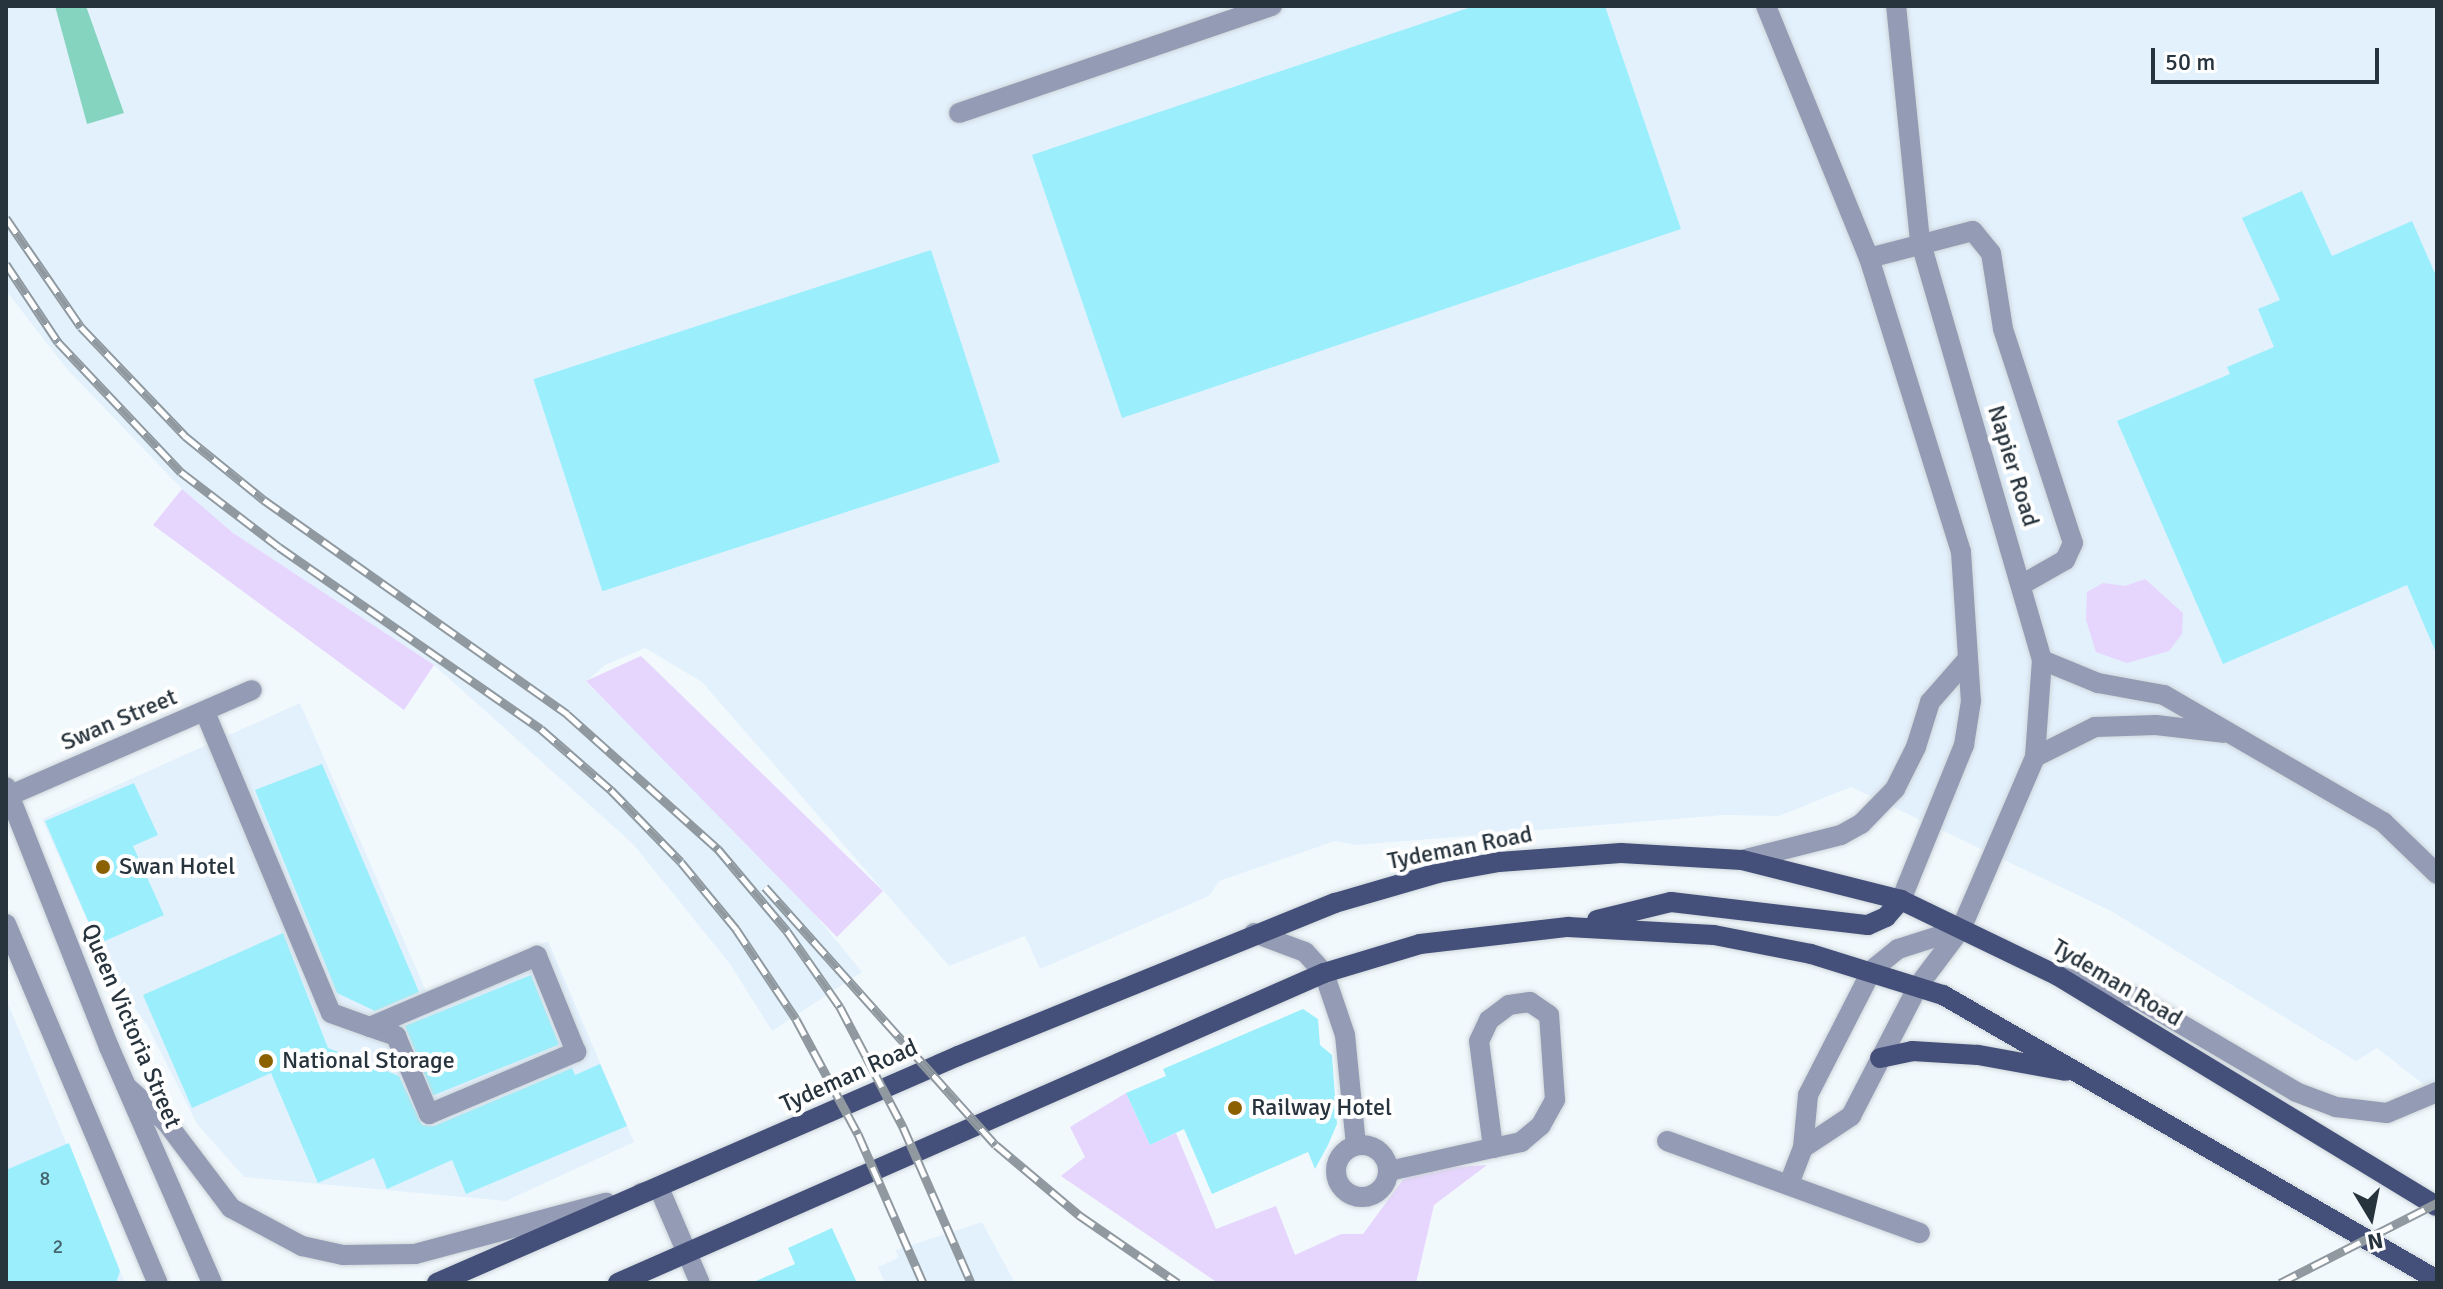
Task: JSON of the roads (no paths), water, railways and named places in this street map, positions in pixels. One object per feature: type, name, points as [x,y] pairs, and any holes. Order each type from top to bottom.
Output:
[{"type":"main road","name":"Tydeman Road","points":[[437,1283],[1254,933],[1438,873],[1499,862],[1621,853],[1742,860],[1901,900],[2058,976],[2437,1206]]},
{"type":"main road","points":[[618,1283],[1324,973],[1420,944],[1568,927],[1671,902],[1868,925],[1886,917],[1901,900]]},
{"type":"main road","points":[[1568,927],[1714,935],[1872,970],[1918,986],[1974,1010],[2437,1280]]},
{"type":"main road","points":[[1880,1058],[1912,1051],[1978,1055],[2082,1074]]},
{"type":"street","points":[[959,113],[1272,6]]},
{"type":"street","points":[[1766,6],[1869,258],[1961,552],[1971,701],[1964,745],[1901,900]]},
{"type":"street","name":"Napier Road","points":[[1803,1148],[1851,1116],[1918,986],[1961,929],[2035,757],[2042,660],[1920,241],[1896,6]]},
{"type":"street","points":[[1869,258],[1920,241],[1973,231],[1991,253],[2003,329],[2073,543],[2065,560],[2021,585]]},
{"type":"street","points":[[2042,660],[2098,683],[2164,695],[2236,734],[2383,822],[2437,874]]},
{"type":"street","points":[[1742,860],[1841,835],[1861,824],[1895,789],[1916,747],[1930,702],[1966,661]]},
{"type":"street","name":"Swan Street","points":[[7,793],[252,690]]},
{"type":"street","points":[[205,712],[331,1013],[370,1027],[396,1036],[429,1114],[576,1052],[537,956],[370,1027]]},
{"type":"street","points":[[2035,757],[2095,727],[2156,725],[2236,734]]},
{"type":"street","name":"Queen Victoria Street","points":[[7,793],[212,1283]]},
{"type":"street","points":[[6,924],[158,1283]]},
{"type":"street","points":[[1789,1184],[1803,1148],[1808,1095],[1872,970],[1898,949],[1961,929]]},
{"type":"street","points":[[1254,933],[1305,952],[1324,973],[1345,1035],[1356,1145]]},
{"type":"street","points":[[2058,976],[2135,997],[2296,1092],[2336,1107],[2387,1113],[2437,1092]]},
{"type":"street","points":[[1389,1171],[1521,1142],[1541,1125],[1555,1100],[1549,1015],[1530,1002],[1509,1005],[1489,1020],[1479,1041],[1493,1148]]},
{"type":"street","points":[[128,1088],[159,1113],[231,1208],[302,1246],[343,1255],[415,1254],[659,1188],[700,1283]]},
{"type":"street","points":[[1667,1141],[1920,1233]]},
{"type":"street","points":[[1356,1145],[1378,1150],[1389,1171],[1383,1187],[1369,1197],[1344,1191],[1336,1177],[1338,1161],[1356,1145]]},
{"type":"railway","points":[[6,218],[81,327],[185,436],[264,500],[567,714],[718,849],[787,931],[840,1007],[903,1127],[971,1283]]},
{"type":"railway","points":[[6,264],[58,342],[181,472],[279,547],[541,729],[611,790],[681,862],[736,929],[796,1019],[858,1134],[923,1283]]},
{"type":"railway","points":[[765,887],[996,1145],[1079,1215],[1178,1283]]},
{"type":"railway","points":[[2280,1283],[2437,1203]]},
{"type":"place","name":"Swan Hotel","points":[[103,867]]},
{"type":"place","name":"National Storage","points":[[266,1061]]},
{"type":"place","name":"Railway Hotel","points":[[1235,1108]]}]
